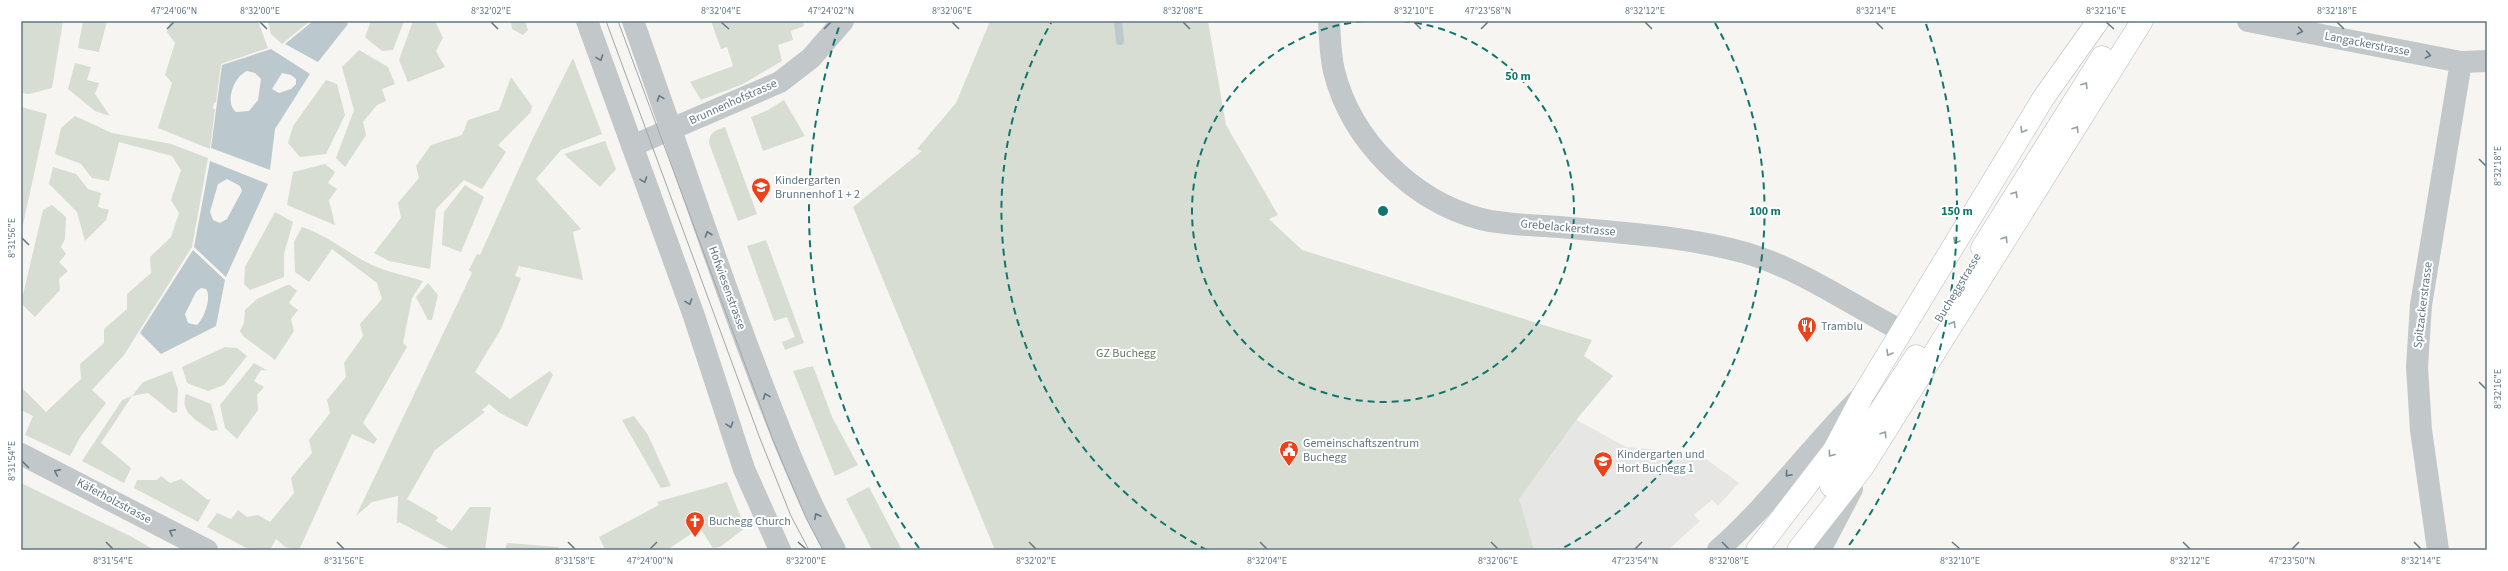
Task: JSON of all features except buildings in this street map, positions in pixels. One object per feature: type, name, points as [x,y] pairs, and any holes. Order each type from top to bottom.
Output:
[{"type":"main road","points":[[2044,97],[2079,21]]},
{"type":"main road","points":[[1757,550],[1834,450],[1863,395],[2044,97],[2098,21]]},
{"type":"main road","name":"Bucheggstrasse","points":[[1784,550],[1862,440],[2125,21]]},
{"type":"main road","points":[[1798,550],[1863,467],[2142,21]]},
{"type":"street","points":[[587,21],[694,316],[744,469],[780,550]]},
{"type":"street","name":"Hofwiesenstrasse","points":[[633,21],[730,300],[784,442],[816,514],[835,550]]},
{"type":"street","name":"Brunnenhofstrasse","points":[[632,146],[780,82],[811,58],[844,21]]},
{"type":"street","name":"Grebelackerstrasse","points":[[1329,21],[1334,70],[1348,107],[1362,133],[1398,174],[1449,207],[1481,219],[1674,237],[1746,254],[1792,271],[1902,331]]},
{"type":"street","name":"Langackerstrasse","points":[[2248,21],[2461,62],[2487,61]]},
{"type":"street","name":"Spitzackerstrasse","points":[[2438,550],[2421,430],[2417,367],[2421,305],[2461,62]]},
{"type":"street","points":[[1718,550],[1737,534],[1822,436],[1863,395]]},
{"type":"street","name":"Käferholzstrasse","points":[[21,454],[207,550]]},
{"type":"street","points":[[1820,550],[1863,467]]},
{"type":"shaded area","points":[[313,21],[345,21],[348,24],[318,62],[285,44]]},
{"type":"shaded area","points":[[271,49],[310,74],[275,129],[270,170],[211,148],[222,65]],"holes":[[[247,71],[255,73],[261,79],[258,100],[249,111],[236,112],[232,108],[232,90],[238,78]],[[282,73],[291,75],[296,79],[296,84],[291,89],[279,93],[272,89]]]},
{"type":"shaded area","points":[[210,161],[268,184],[226,277],[194,247]],"holes":[[[227,179],[240,186],[242,191],[227,219],[220,223],[213,220],[210,212],[218,184]]]},
{"type":"shaded area","points":[[193,250],[225,280],[216,326],[161,354],[140,333]],"holes":[[[201,288],[206,289],[208,293],[208,302],[200,322],[197,325],[188,323],[185,314],[196,292]]]},
{"type":"shaded area","name":"Kindergarten und Hort Buchegg 1","points":[[1542,401],[1626,447],[1698,453],[1739,483],[1718,506],[1712,500],[1694,515],[1700,521],[1668,550],[1426,550]]},
{"type":"green space","points":[[21,21],[63,21],[52,88],[29,94],[21,93]]},
{"type":"green space","points":[[83,21],[107,21],[99,52],[78,48]]},
{"type":"green space","points":[[170,21],[258,21],[268,48],[221,64],[216,102],[214,103],[213,109],[215,109],[210,149],[158,128],[172,83],[165,75],[175,43],[167,32]]},
{"type":"green space","points":[[268,21],[310,21],[282,44],[271,34]]},
{"type":"green space","points":[[371,21],[404,21],[393,50],[382,51],[365,37]]},
{"type":"green space","points":[[413,21],[435,21],[443,38],[436,51],[445,67],[408,82],[399,60]]},
{"type":"green space","points":[[511,21],[525,21],[528,30],[523,35],[512,29]]},
{"type":"green space","points":[[711,21],[803,21],[804,26],[791,31],[793,40],[778,45],[782,61],[743,84],[701,100],[690,82],[733,66],[727,47],[721,49]]},
{"type":"green space","name":"GZ Buchegg","points":[[990,21],[1208,21],[1226,125],[1278,215],[1269,219],[1302,250],[1592,340],[1584,356],[1613,376],[1576,420],[1519,499],[1534,550],[995,550],[853,207],[922,151],[917,149],[956,103]]},
{"type":"green space","points":[[359,50],[388,67],[395,84],[382,89],[386,101],[377,105],[363,122],[366,135],[345,167],[336,158],[354,110],[342,67]]},
{"type":"green space","points":[[573,58],[602,134],[561,150],[536,179],[581,229],[573,232],[583,280],[519,266],[515,276],[521,278],[501,329],[475,372],[510,399],[550,371],[553,375],[527,427],[500,413],[489,404],[482,410],[485,412],[435,450],[407,499],[438,517],[436,521],[452,531],[470,507],[491,507],[485,550],[452,550],[399,522],[397,524],[398,496],[372,502],[356,516],[472,273],[469,270],[477,254],[480,255],[532,140]]},
{"type":"green space","points":[[75,63],[91,67],[87,80],[99,83],[95,94],[110,116],[95,111],[68,89]]},
{"type":"green space","points":[[511,77],[532,106],[531,112],[498,145],[506,152],[482,189],[464,180],[436,209],[430,269],[389,261],[374,253],[401,218],[398,203],[419,178],[416,166],[431,145],[462,135],[468,120],[499,110]]},
{"type":"green space","points":[[326,80],[337,84],[345,115],[326,154],[300,157],[288,143],[293,126]]},
{"type":"green space","points":[[784,100],[805,136],[763,151],[751,117],[768,110]]},
{"type":"green space","points":[[21,107],[47,114],[21,234]]},
{"type":"green space","points":[[75,116],[112,133],[171,144],[208,158],[192,247],[124,355],[92,390],[106,403],[81,436],[70,456],[25,435],[33,416],[21,410],[21,387],[46,412],[81,379],[80,364],[104,343],[104,329],[127,309],[127,294],[151,273],[150,257],[171,237],[179,213],[171,200],[181,170],[172,156],[119,142],[109,181],[92,178],[81,164],[55,154],[61,128]]},
{"type":"green space","points":[[725,127],[757,214],[738,221],[709,143],[710,136],[713,132]]},
{"type":"green space","points":[[605,141],[616,169],[600,187],[564,154]]},
{"type":"green space","points":[[325,164],[335,172],[328,183],[337,189],[329,200],[335,225],[287,205],[293,172]]},
{"type":"green space","points":[[53,167],[76,174],[88,189],[101,193],[98,207],[109,210],[106,220],[85,241],[77,212],[49,184]]},
{"type":"green space","points":[[465,185],[484,197],[461,252],[442,245],[444,212]]},
{"type":"green space","points":[[52,205],[66,217],[65,239],[61,247],[66,254],[59,262],[68,271],[59,279],[60,290],[35,317],[21,303],[43,210]]},
{"type":"green space","points":[[275,212],[293,222],[284,254],[284,277],[250,290],[244,284],[245,267]]},
{"type":"green space","points":[[302,227],[327,238],[371,264],[423,281],[412,298],[403,343],[407,347],[363,423],[377,439],[374,444],[352,434],[299,550],[285,547],[276,539],[270,550],[250,550],[207,527],[217,513],[231,519],[238,510],[247,517],[258,515],[270,522],[294,493],[291,478],[312,453],[309,440],[330,413],[327,400],[346,377],[344,363],[363,336],[360,324],[382,299],[377,283],[332,249],[309,282],[295,272],[294,242]]},
{"type":"green space","points":[[766,240],[804,343],[785,350],[782,342],[795,337],[787,317],[774,321],[747,246]]},
{"type":"green space","points":[[428,283],[438,295],[432,320],[428,320],[416,297]]},
{"type":"green space","points":[[290,285],[297,291],[289,303],[298,310],[291,319],[294,331],[275,360],[243,336],[240,331],[244,323],[245,310],[257,299]]},
{"type":"green space","points":[[225,347],[237,348],[247,356],[224,385],[208,391],[187,383],[182,367]]},
{"type":"green space","points":[[254,363],[268,371],[261,370],[254,381],[264,387],[257,395],[258,410],[237,439],[225,428],[220,405]]},
{"type":"green space","points":[[813,366],[832,417],[858,465],[835,476],[793,371]]},
{"type":"green space","points":[[172,371],[178,390],[177,412],[173,413],[148,393],[132,396],[143,382]]},
{"type":"green space","points":[[186,394],[211,404],[218,430],[212,431],[191,416],[185,406]]},
{"type":"green space","points":[[132,396],[101,443],[131,468],[124,483],[82,461],[122,400]]},
{"type":"green space","points":[[634,416],[648,435],[671,486],[661,488],[622,420]]},
{"type":"green space","points":[[161,476],[170,483],[181,479],[208,500],[211,499],[198,522],[134,488],[137,480],[157,480]]},
{"type":"green space","points":[[727,482],[745,528],[720,547],[713,548],[700,528],[667,550],[602,550],[605,549],[599,537],[659,505],[657,502]]},
{"type":"green space","points":[[21,483],[132,537],[154,550],[21,550]]},
{"type":"green space","points":[[869,487],[902,550],[872,550],[846,499]]},
{"type":"green space","points":[[507,543],[558,547],[560,550],[505,550]]},
{"type":"waterway","points":[[1118,21],[1120,41]]},
{"type":"tram line","points":[[606,21],[759,436],[791,516],[809,550]]},
{"type":"tram line","points":[[618,21],[773,440],[806,518],[823,550]]},
{"type":"place","name":"Kindergarten Brunnenhof 1 + 2","points":[[761,204]]},
{"type":"place","name":"Tramblu","points":[[1807,343]]},
{"type":"place","name":"Gemeinschaftszentrum Buchegg","points":[[1289,467]]},
{"type":"place","name":"Kindergarten und Hort Buchegg 1","points":[[1603,478]]},
{"type":"place","name":"Buchegg Church","points":[[695,538]]}]
